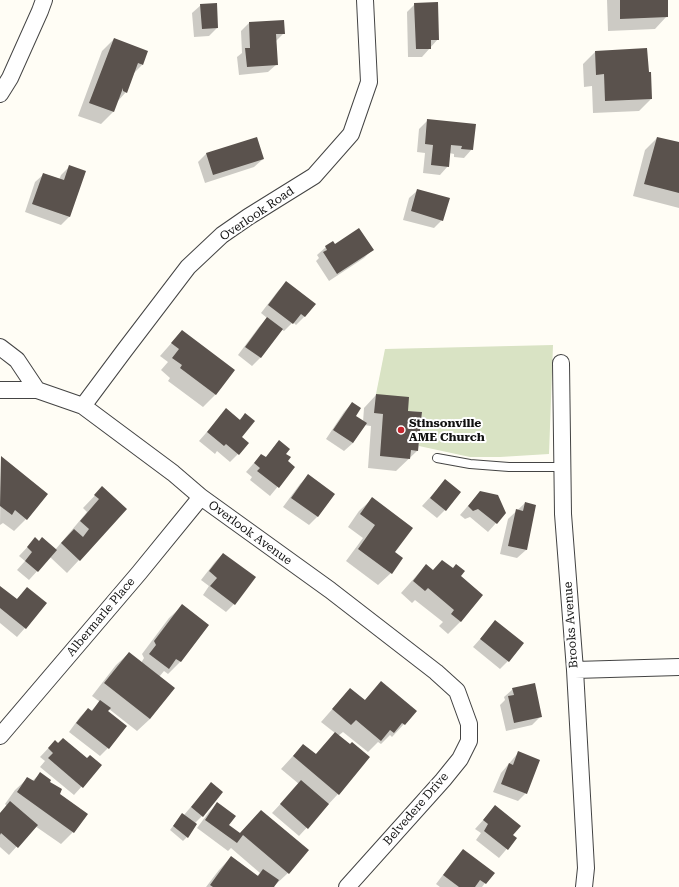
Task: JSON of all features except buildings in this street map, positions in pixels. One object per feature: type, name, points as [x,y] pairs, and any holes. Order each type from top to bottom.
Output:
[{"type":"street","points":[[0,94],[10,78],[44,0]]},
{"type":"street","name":"Overlook Road","points":[[83,406],[188,267],[222,235],[314,176],[351,134],[369,82],[365,0]]},
{"type":"street","points":[[0,348],[17,360],[37,390]]},
{"type":"street","name":"Brooks Avenue","points":[[561,363],[563,514],[575,670],[586,868],[584,887]]},
{"type":"street","name":"Overlook Avenue","points":[[0,390],[37,390],[83,406],[174,473],[202,497],[330,590],[436,672],[457,690],[470,724]]},
{"type":"street","name":"Albermarle Place","points":[[0,736],[202,497]]},
{"type":"street","points":[[575,670],[679,666]]},
{"type":"street","name":"Belvedere Drive","points":[[348,887],[460,759],[469,741],[470,724]]},
{"type":"lane","points":[[437,458],[470,464],[509,467],[562,466]]},
{"type":"green space","points":[[553,345],[549,454],[470,457],[419,446],[422,412],[408,411],[376,394],[385,349]]},
{"type":"place","name":"Stinsonville AME Church","points":[[401,430]]}]
